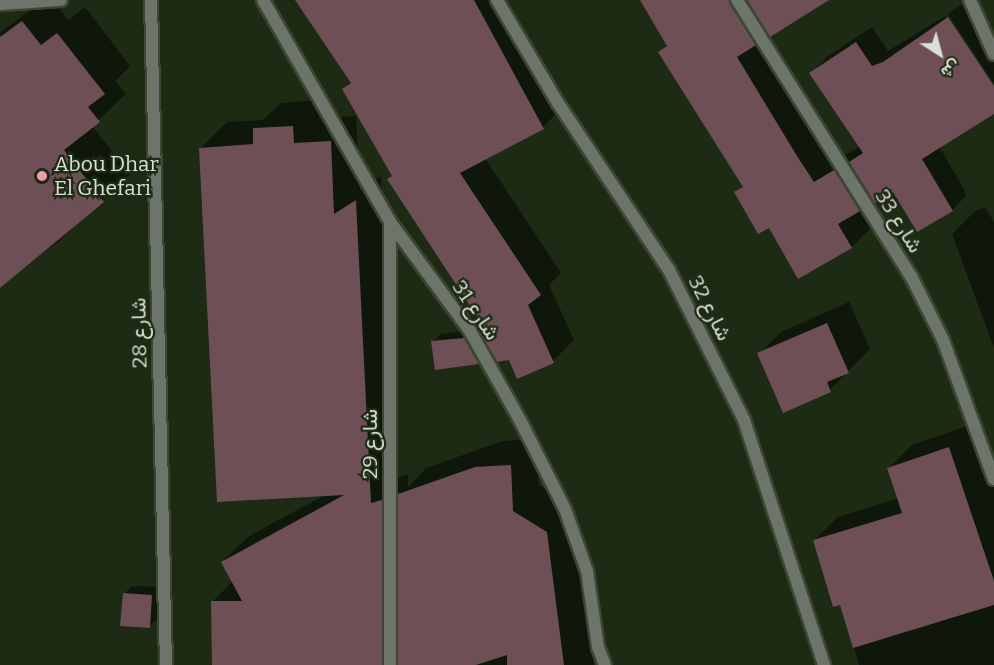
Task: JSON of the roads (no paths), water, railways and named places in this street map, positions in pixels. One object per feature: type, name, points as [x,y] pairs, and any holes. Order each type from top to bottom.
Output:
[{"type":"street","points":[[0,4],[61,0]]},
{"type":"street","name":"شارع 28","points":[[151,0],[166,665]]},
{"type":"street","name":"شارع 31","points":[[263,0],[390,222],[470,331],[565,509],[587,571],[598,646],[605,665]]},
{"type":"street","name":"شارع 32","points":[[497,0],[558,103],[669,270],[744,420],[824,665]]},
{"type":"street","name":"شارع 33","points":[[737,0],[911,276],[943,340],[994,479]]},
{"type":"street","points":[[970,0],[994,54]]},
{"type":"street","name":"شارع 29","points":[[390,222],[390,665]]},
{"type":"street","points":[[598,646],[598,665]]},
{"type":"place","name":"Abou Dhar El Ghefari","points":[[42,176]]}]
